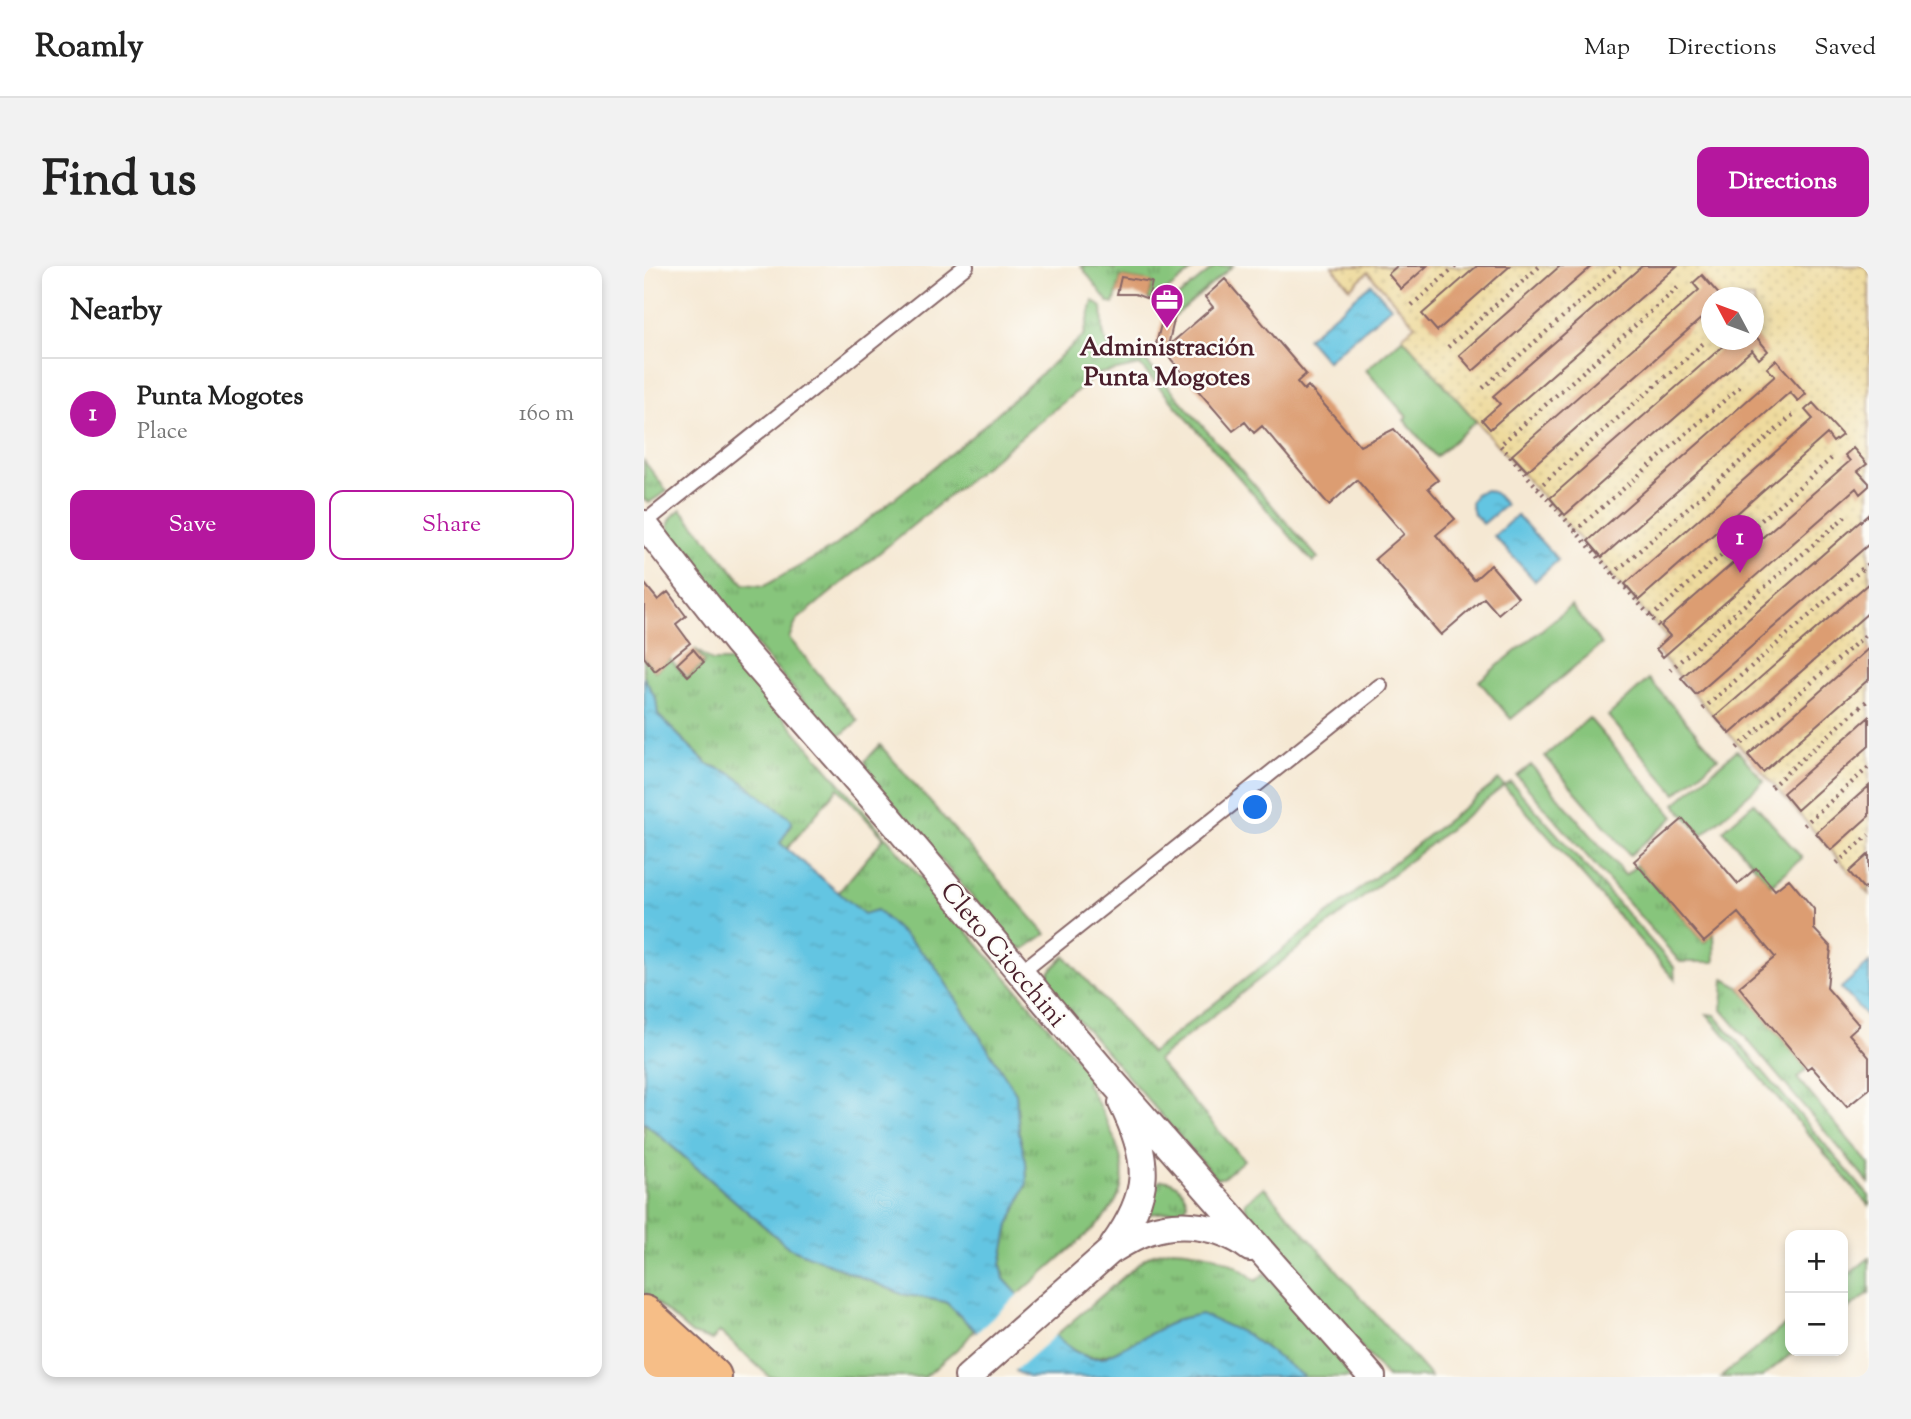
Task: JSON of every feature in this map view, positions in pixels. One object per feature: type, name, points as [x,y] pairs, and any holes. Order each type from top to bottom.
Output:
[{"type":"main road","points":[[644,1315],[712,1377]]},
{"type":"main road","points":[[644,1355],[692,1377]]},
{"type":"street","name":"Cleto Ciocchini","points":[[644,523],[737,643],[889,817],[1111,1080],[1371,1377]]},
{"type":"street","points":[[1111,1080],[1136,1134],[1143,1158],[1142,1191]]},
{"type":"street","points":[[1109,1252],[1133,1216],[1142,1191],[1155,1173],[1186,1165]]},
{"type":"street","points":[[976,1370],[1109,1252],[1142,1234],[1171,1226],[1190,1213],[1197,1205],[1204,1186]]},
{"type":"street","points":[[1171,1226],[1211,1229],[1227,1235],[1245,1244],[1279,1271]]},
{"type":"lane","points":[[644,523],[966,266]]},
{"type":"lane","points":[[1020,973],[1380,686]]},
{"type":"path","points":[[1412,305],[1456,266]]},
{"type":"path","points":[[1448,346],[1540,266]]},
{"type":"path","points":[[1483,387],[1620,266]]},
{"type":"path","points":[[1659,626],[1500,445],[1681,285]]},
{"type":"path","points":[[1538,488],[1701,345]]},
{"type":"path","points":[[1575,531],[1743,384]]},
{"type":"path","points":[[1613,574],[1794,414]]},
{"type":"path","points":[[1651,617],[1832,457]]},
{"type":"path","points":[[1670,670],[1846,516]]},
{"type":"path","points":[[1703,709],[1869,564]]},
{"type":"path","points":[[1737,748],[1869,632]]},
{"type":"path","points":[[1771,787],[1869,699]]},
{"type":"path","points":[[1804,825],[1869,767]]},
{"type":"path","points":[[1837,863],[1869,835]]},
{"type":"green space","points":[[1081,266],[1110,266],[1113,269],[1120,266],[1198,266],[1154,301],[1148,299],[1152,282],[1121,277],[1114,304],[1108,302]]},
{"type":"green space","points":[[1216,266],[1233,266],[1175,316],[1159,312]]},
{"type":"green space","points":[[1093,301],[1102,307],[1103,333],[1107,344],[1118,352],[1145,360],[1318,558],[1313,562],[1140,365],[1098,374],[797,620],[789,638],[858,721],[841,735],[832,734],[747,635],[672,539],[669,530],[671,519],[681,509],[744,584],[764,586],[834,547],[971,437],[1084,335]]},
{"type":"green space","points":[[1403,338],[1476,421],[1436,457],[1404,420],[1407,417],[1366,370]]},
{"type":"green space","points":[[644,461],[667,491],[650,502],[644,500]]},
{"type":"green space","points":[[1571,606],[1602,644],[1511,719],[1479,681]]},
{"type":"green space","points":[[695,649],[712,661],[735,661],[1092,1077],[1086,1084],[1100,1106],[1119,1151],[1122,1182],[1119,1196],[1090,1232],[1018,1295],[1004,1279],[1001,1264],[1009,1225],[1027,1183],[1016,1093],[864,915],[838,893],[884,838],[838,788],[786,850],[779,843],[792,824],[732,774],[708,764],[658,715],[656,699],[644,677],[644,657],[655,671],[670,659],[687,678],[705,662]]},
{"type":"green space","points":[[1649,679],[1718,758],[1676,794],[1608,716]]},
{"type":"green space","points":[[1589,718],[1674,817],[1630,855],[1545,756]]},
{"type":"green space","points":[[880,745],[1046,934],[1024,949],[1014,946],[868,775],[865,761]]},
{"type":"green space","points":[[1737,750],[1764,781],[1702,835],[1675,804]]},
{"type":"green space","points":[[1531,765],[1625,875],[1637,865],[1704,942],[1714,933],[1715,962],[1680,962],[1517,776]]},
{"type":"green space","points":[[1499,780],[1504,786],[1157,1060],[1244,1160],[1223,1178],[1216,1178],[1048,985],[1049,972],[1065,956],[1151,1053]]},
{"type":"green space","points":[[1511,782],[1674,967],[1675,980],[1504,786]]},
{"type":"green space","points":[[1754,803],[1802,858],[1771,885],[1723,830]]},
{"type":"green space","points":[[1724,979],[1739,987],[1807,1069],[1797,1078],[1869,1164],[1869,1183],[1722,1010]]},
{"type":"green space","points":[[1707,1014],[1715,1015],[1869,1196],[1869,1206]]},
{"type":"green space","points":[[644,1122],[788,1247],[902,1294],[946,1302],[974,1330],[964,1343],[925,1377],[770,1377],[720,1332],[712,1340],[692,1334],[644,1292]]},
{"type":"green space","points":[[1162,1180],[1175,1184],[1184,1193],[1187,1202],[1185,1210],[1149,1214],[1154,1185]]},
{"type":"green space","points":[[1264,1187],[1431,1377],[1387,1377],[1247,1213],[1245,1203]]},
{"type":"green space","points":[[1172,1249],[1196,1251],[1217,1257],[1256,1281],[1265,1273],[1356,1377],[1304,1377],[1248,1335],[1120,1350],[1101,1357],[1078,1353],[1055,1336],[1143,1260]]},
{"type":"green space","points":[[1869,1258],[1869,1293],[1848,1309],[1848,1293],[1848,1275]]},
{"type":"green space","points":[[1785,1325],[1785,1356],[1789,1356],[1762,1377],[1721,1377]]},
{"type":"sand","points":[[1332,266],[1869,266],[1869,894],[1656,650],[1667,638],[1403,338],[1415,325],[1368,272],[1350,288]]},
{"type":"water","points":[[1371,284],[1391,307],[1327,361],[1307,338]]},
{"type":"water","points":[[1486,490],[1495,493],[1506,505],[1483,524],[1474,514],[1471,503],[1476,493]]},
{"type":"water","points":[[1517,515],[1558,560],[1535,581],[1494,536]]},
{"type":"water","points":[[644,677],[656,699],[658,715],[707,764],[732,774],[791,819],[792,823],[780,843],[864,914],[877,910],[933,963],[1016,1093],[1027,1183],[1009,1225],[1001,1264],[1004,1279],[1057,1337],[1074,1351],[1089,1358],[1103,1358],[1179,1319],[1201,1314],[1248,1335],[1304,1377],[1028,1377],[1017,1372],[946,1302],[902,1294],[788,1247],[644,1122]]},
{"type":"water","points":[[1869,963],[1869,1019],[1841,988]]},
{"type":"pier","points":[[1021,1292],[1058,1333],[1012,1373],[974,1335]]},
{"type":"building","points":[[1397,266],[1427,266],[1401,289],[1388,274]]},
{"type":"building","points":[[1477,266],[1510,266],[1437,331],[1422,314]]},
{"type":"building","points":[[1560,266],[1592,266],[1473,371],[1459,355]]},
{"type":"building","points":[[1642,266],[1677,266],[1490,429],[1482,420],[1500,404],[1493,396]]},
{"type":"building","points":[[1702,275],[1712,287],[1701,287],[1701,319],[1527,471],[1512,455],[1699,290],[1693,283]]},
{"type":"building","points":[[1121,277],[1152,282],[1148,299],[1135,294],[1117,294]]},
{"type":"building","points":[[1225,279],[1306,374],[1297,382],[1304,390],[1308,386],[1360,446],[1394,429],[1438,480],[1428,488],[1455,519],[1436,535],[1474,580],[1491,565],[1518,597],[1498,614],[1484,598],[1441,635],[1375,559],[1404,534],[1357,480],[1329,505],[1262,426],[1254,433],[1245,422],[1233,431],[1163,350],[1166,347],[1156,344],[1164,313],[1175,316],[1168,346],[1213,307],[1205,297]]},
{"type":"building","points":[[1764,346],[1768,351],[1759,359],[1752,350],[1764,350]]},
{"type":"building","points":[[1719,350],[1752,350],[1565,515],[1550,498]]},
{"type":"building","points":[[1776,360],[1806,394],[1798,401],[1790,392],[1602,557],[1588,541],[1775,376],[1767,368]]},
{"type":"building","points":[[1813,403],[1842,435],[1833,442],[1827,434],[1639,600],[1625,584],[1813,419],[1805,410]]},
{"type":"building","points":[[1853,448],[1867,464],[1858,471],[1869,486],[1860,494],[1856,488],[1663,657],[1656,649],[1670,636],[1661,626],[1850,461],[1845,455]]},
{"type":"building","points":[[1869,514],[1869,544],[1696,695],[1681,678]]},
{"type":"building","points":[[644,583],[658,600],[668,592],[686,616],[676,624],[690,643],[655,671],[644,657]]},
{"type":"building","points":[[1869,583],[1869,612],[1730,734],[1715,717]]},
{"type":"building","points":[[1869,648],[1869,679],[1763,772],[1748,755]]},
{"type":"building","points":[[693,649],[704,662],[688,676],[677,664]]},
{"type":"building","points":[[1869,717],[1869,746],[1797,810],[1783,793]]},
{"type":"building","points":[[1869,786],[1869,816],[1831,850],[1816,833]]},
{"type":"building","points":[[1683,819],[1738,884],[1756,868],[1775,890],[1789,879],[1814,909],[1814,929],[1831,947],[1827,988],[1859,1025],[1849,1034],[1869,1057],[1869,1089],[1847,1107],[1811,1066],[1807,1069],[1739,987],[1775,957],[1738,913],[1704,942],[1634,861]]},
{"type":"building","points":[[1869,854],[1869,885],[1864,889],[1849,872]]},
{"type":"place","name":"Administración Punta Mogotes","points":[[1167,330]]},
{"type":"place","name":"Punta Mogotes","points":[[1740,573]]}]
